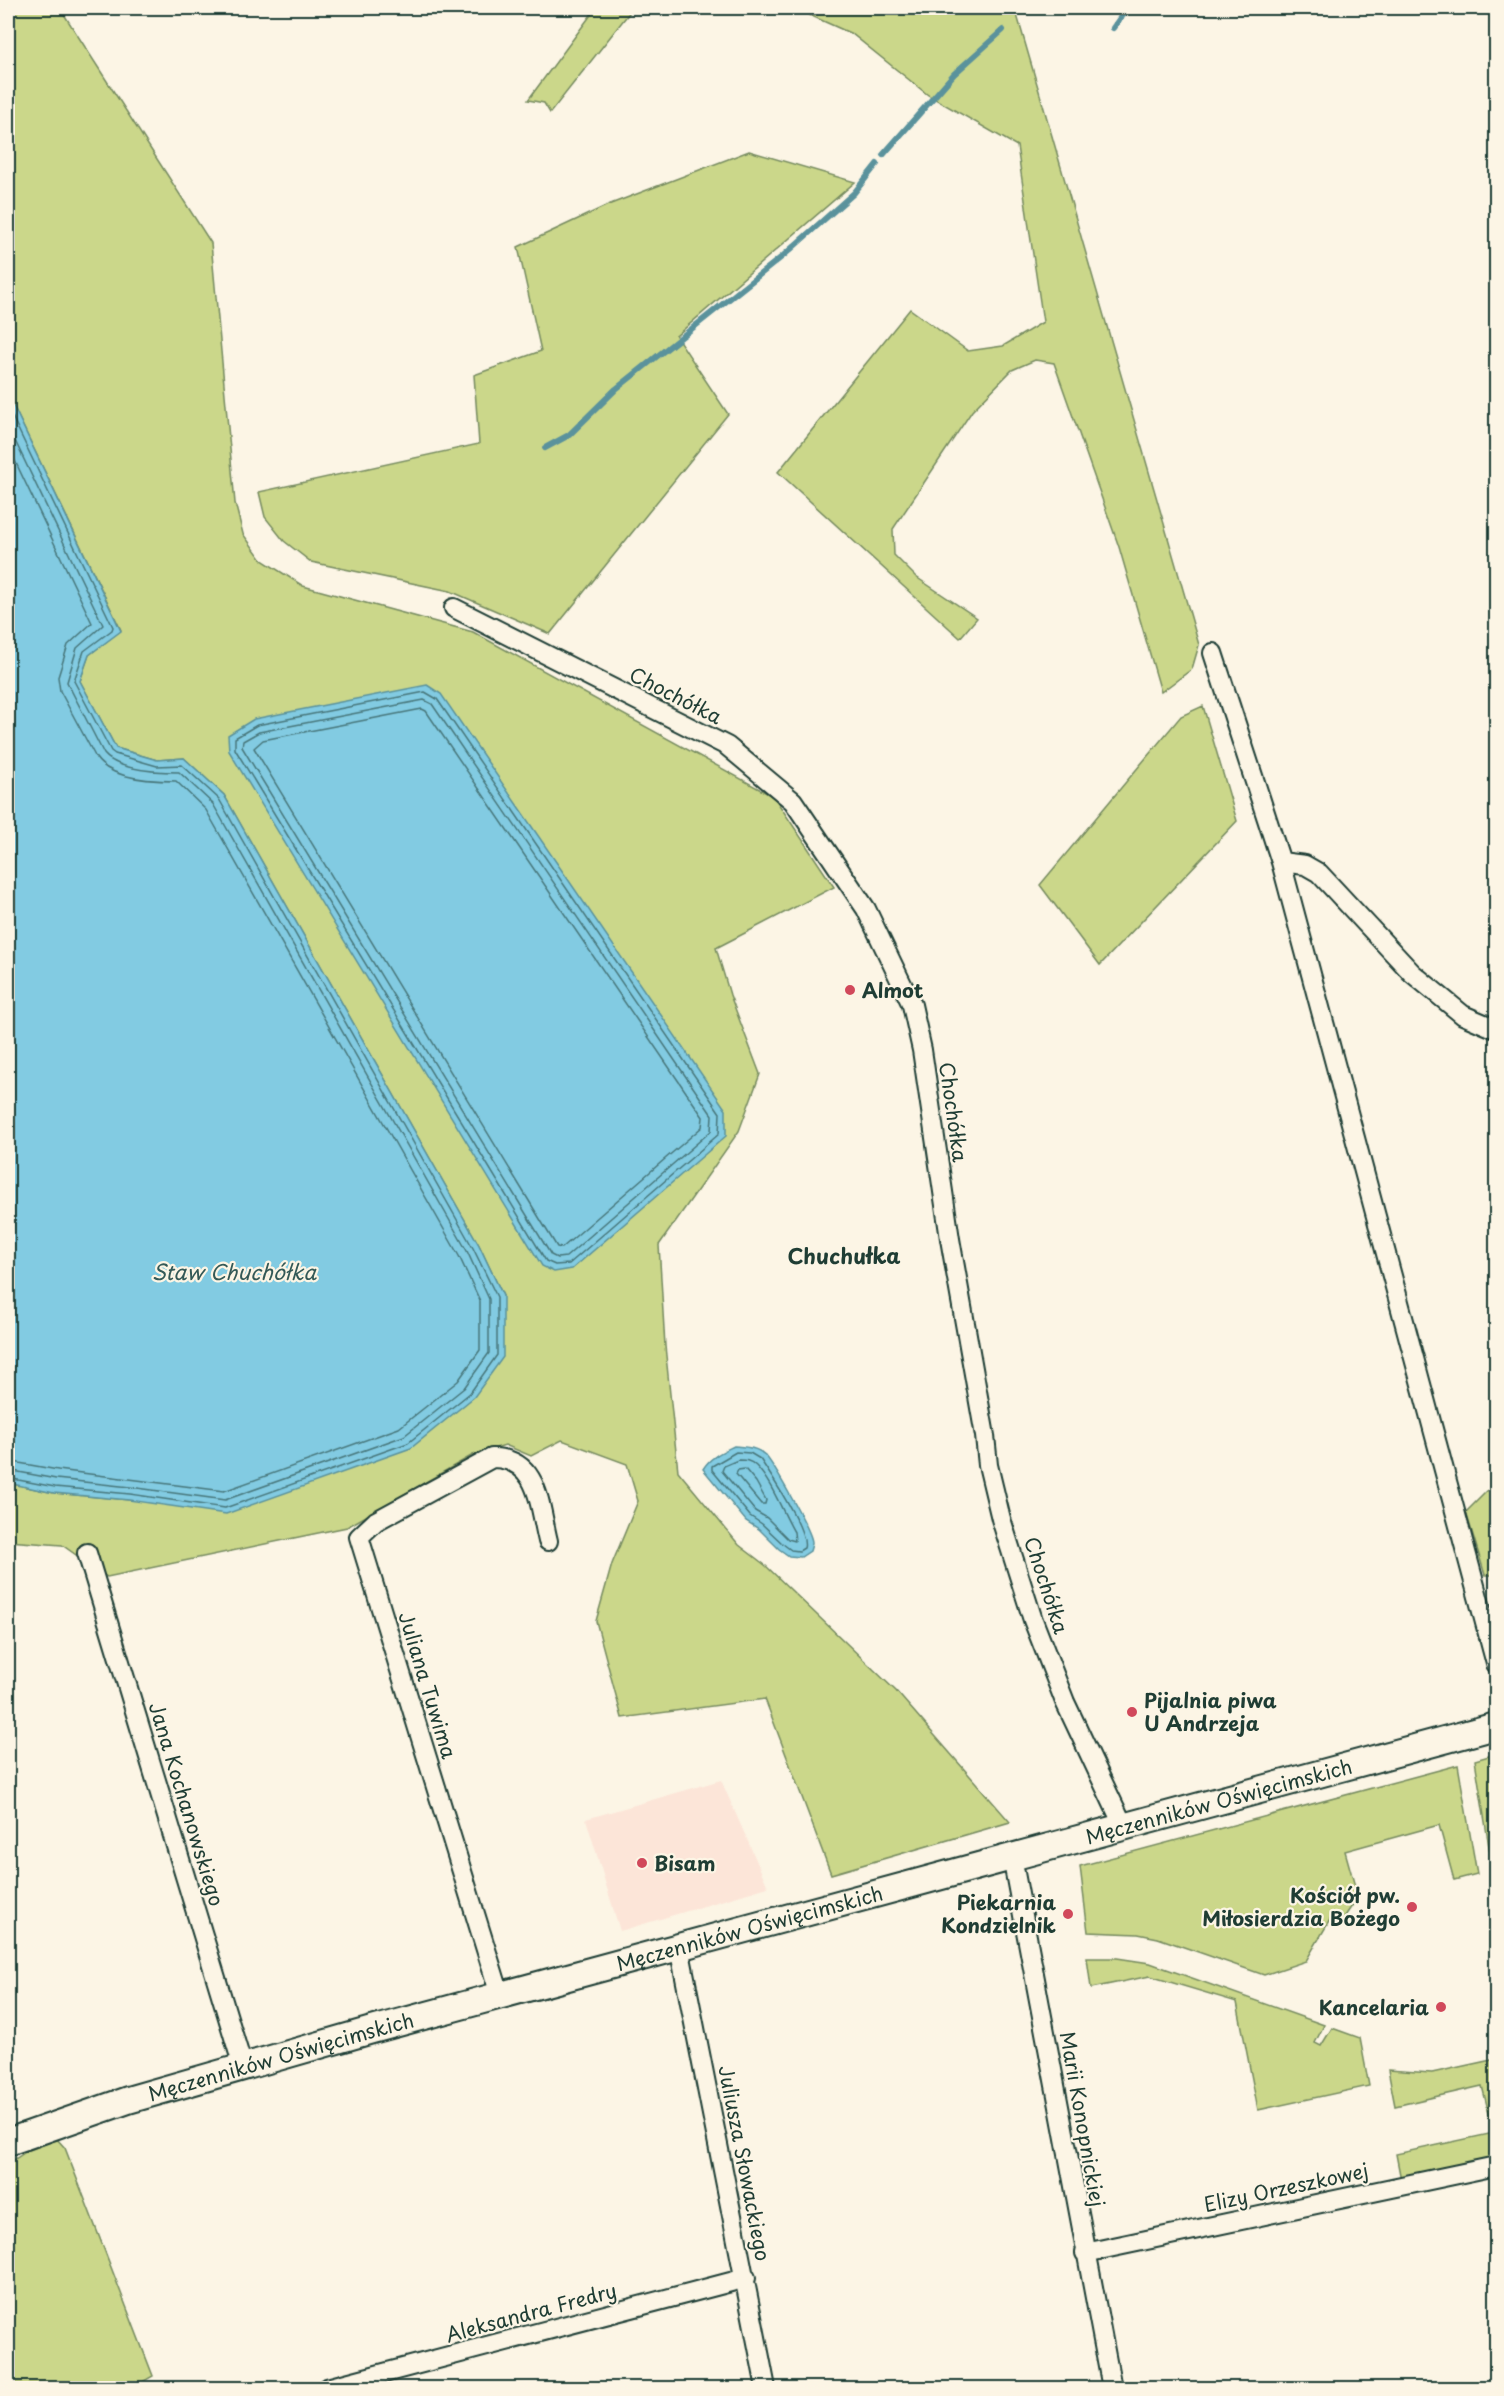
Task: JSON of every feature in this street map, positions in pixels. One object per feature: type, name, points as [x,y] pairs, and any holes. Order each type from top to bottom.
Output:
[{"type":"main road","name":"Męczenników Oświęcimskich","points":[[8,2142],[128,2100],[500,1995],[1497,1726]]},
{"type":"street","name":"Chochółka","points":[[454,608],[727,746],[793,801],[866,909],[912,1005],[922,1050],[950,1239],[988,1464],[1002,1519],[1033,1620],[1065,1702],[1124,1827]]},
{"type":"street","points":[[1213,653],[1281,862],[1497,1664]]},
{"type":"street","points":[[1281,862],[1305,865],[1319,873],[1412,973],[1463,1015],[1497,1029]]},
{"type":"street","name":"Juliana Tuwima","points":[[500,1995],[359,1537],[376,1521],[492,1458],[504,1458],[526,1470],[532,1479],[548,1541]]},
{"type":"street","name":"Jana Kochanowskiego","points":[[87,1553],[243,2067]]},
{"type":"street","name":"Marii Konopnickiej","points":[[1012,1857],[1112,2388]]},
{"type":"street","name":"Juliusza Słowackiego","points":[[679,1947],[766,2388]]},
{"type":"street","name":"Elizy Orzeszkowej","points":[[1085,2253],[1497,2166]]},
{"type":"street","name":"Aleksandra Fredry","points":[[327,2388],[746,2278]]},
{"type":"shaded area","points":[[721,1780],[768,1887],[620,1931],[586,1819]]},
{"type":"green space","points":[[8,8],[60,8],[211,243],[235,503],[243,534],[262,560],[303,586],[473,632],[774,797],[834,887],[716,948],[730,995],[760,1074],[739,1131],[659,1245],[665,1346],[678,1471],[739,1545],[765,1565],[896,1691],[1010,1822],[831,1874],[765,1699],[622,1718],[596,1621],[612,1564],[638,1501],[627,1464],[562,1440],[531,1456],[505,1445],[473,1455],[347,1527],[107,1577],[62,1545],[8,1541],[8,1483],[54,1493],[129,1500],[503,1296],[479,1245],[224,795],[184,758],[157,760],[116,748],[80,681],[89,655],[121,630],[8,395]]},
{"type":"green space","points":[[596,8],[633,8],[550,113],[544,103],[528,100]]},
{"type":"green space","points":[[794,8],[1015,8],[1199,645],[1192,669],[1161,692],[1119,547],[1054,363],[1035,360],[1012,370],[972,411],[893,529],[894,555],[916,577],[977,618],[960,638],[778,472],[910,309],[968,351],[1003,346],[1043,322],[1017,146],[928,95],[852,34]]},
{"type":"green space","points":[[749,151],[855,182],[676,336],[728,414],[550,634],[450,591],[311,562],[284,541],[265,517],[259,492],[479,444],[474,375],[541,351],[518,247],[608,205]]},
{"type":"green space","points":[[1203,706],[1237,821],[1100,965],[1040,885],[1181,716]]},
{"type":"green space","points":[[1496,1482],[1496,1575],[1485,1575],[1466,1512]]},
{"type":"green space","points":[[1496,1754],[1496,1890],[1475,1760]]},
{"type":"green space","points":[[1458,1765],[1477,1874],[1454,1880],[1439,1825],[1345,1851],[1358,1897],[1341,1922],[1331,1918],[1306,1961],[1264,1975],[1158,1938],[1138,1934],[1088,1932],[1080,1866]]},
{"type":"green space","points":[[1087,1958],[1117,1958],[1150,1963],[1324,2025],[1315,2043],[1321,2046],[1332,2028],[1360,2038],[1369,2086],[1258,2110],[1237,2002],[1150,1976],[1091,1988]]},
{"type":"green space","points":[[1496,2059],[1496,2159],[1401,2180],[1396,2154],[1494,2133],[1482,2086],[1395,2106],[1388,2070],[1432,2073]]},
{"type":"green space","points":[[57,2139],[65,2148],[153,2376],[132,2388],[8,2388],[8,2164],[27,2151]]},
{"type":"water","name":"Staw Chuchółka","points":[[8,395],[121,631],[89,655],[80,681],[116,748],[157,760],[184,758],[224,795],[479,1245],[503,1296],[503,1357],[474,1397],[411,1448],[226,1514],[129,1500],[54,1493],[8,1483]]},
{"type":"water","points":[[427,685],[441,694],[726,1110],[726,1136],[572,1269],[554,1272],[542,1266],[229,751],[228,735],[254,719]]},
{"type":"water","points":[[734,1446],[762,1452],[776,1471],[810,1535],[812,1542],[810,1551],[801,1557],[789,1556],[759,1529],[746,1521],[703,1469],[713,1458]]},
{"type":"waterway","points":[[1113,28],[1127,8]]},
{"type":"waterway","points":[[883,155],[954,74],[1003,30]]},
{"type":"waterway","points":[[545,448],[569,435],[616,389],[783,256],[854,193],[877,164]]},
{"type":"place","name":"Almot","points":[[850,990]]},
{"type":"place","name":"Pijalnia piwa U Andrzeja","points":[[1132,1712]]},
{"type":"place","name":"Bisam","points":[[642,1863]]},
{"type":"place","name":"Kościół pw. Miłosierdzia Bożego","points":[[1412,1907]]},
{"type":"place","name":"Piekarnia Kondzielnik","points":[[1068,1914]]},
{"type":"place","name":"Kancelaria","points":[[1441,2007]]},
{"type":"district","name":"Chuchułka","points":[[844,1255]]}]
